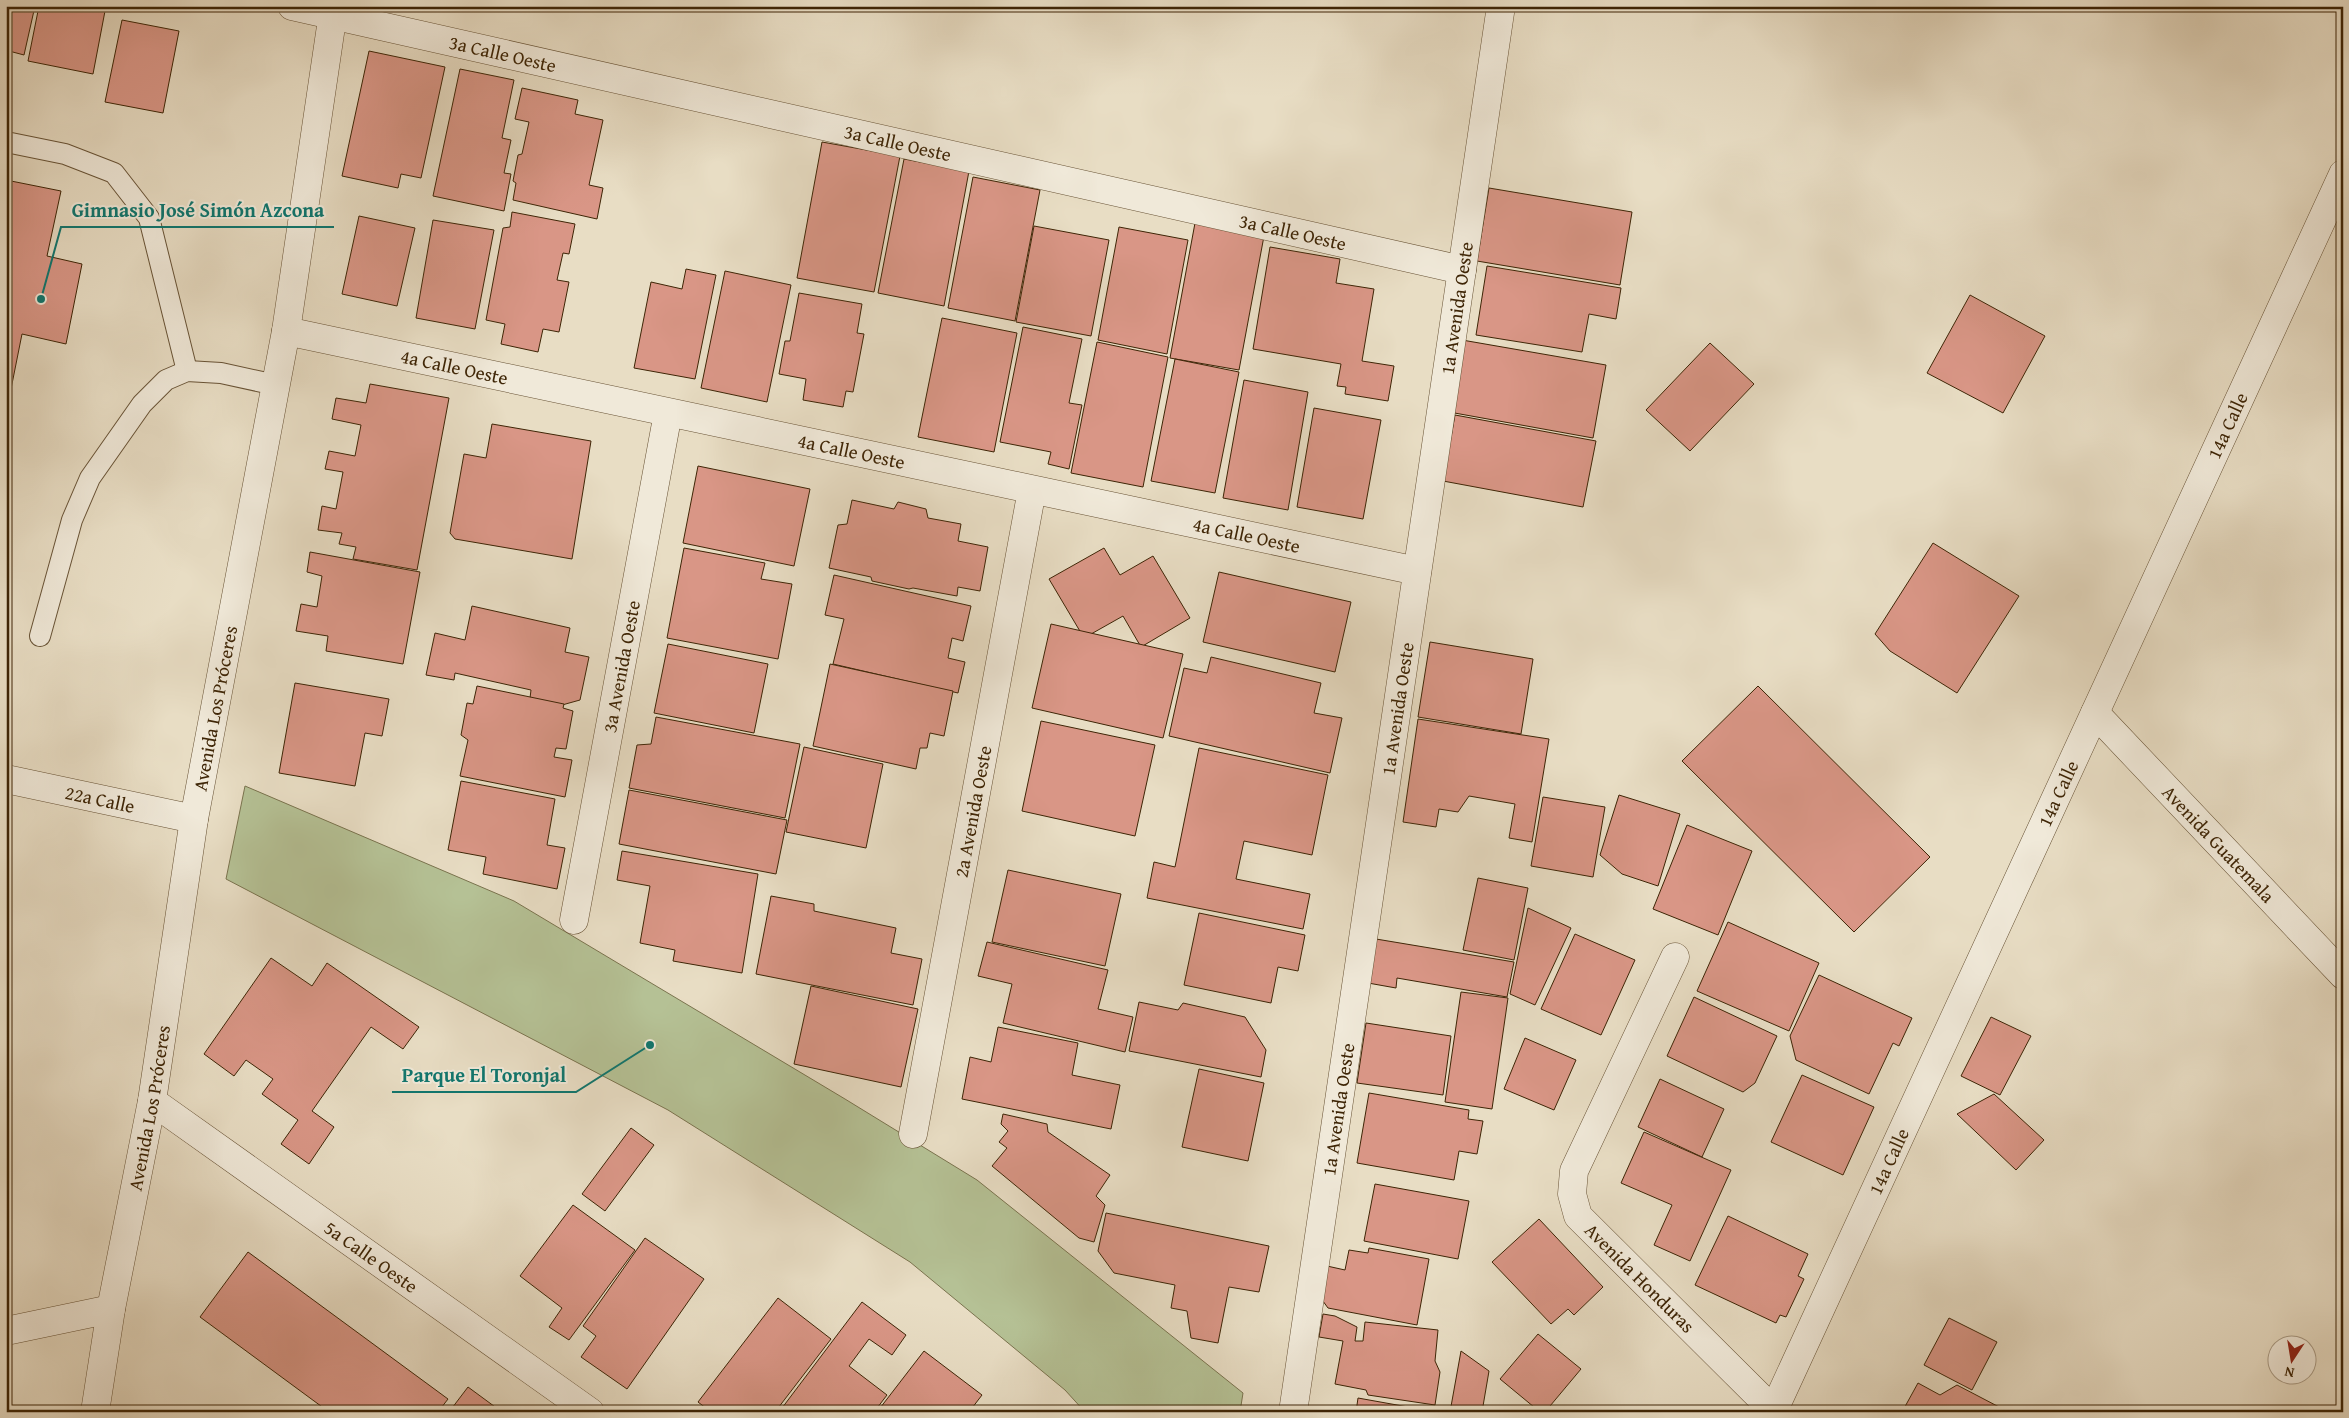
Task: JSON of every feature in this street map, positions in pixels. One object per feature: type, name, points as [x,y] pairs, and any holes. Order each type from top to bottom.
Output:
[{"type":"street","name":"3a Calle Oeste","points":[[292,6],[333,11],[1462,270]]},
{"type":"street","name":"1a Avenida Oeste","points":[[1292,1412],[1501,6]]},
{"type":"street","name":"Avenida Los Próceres","points":[[95,1412],[111,1309],[152,1101],[194,819],[286,331],[333,11]]},
{"type":"street","name":"14a Calle","points":[[1774,1411],[2343,174]]},
{"type":"street","name":"4a Calle Oeste","points":[[286,331],[1418,571]]},
{"type":"street","name":"3a Avenida Oeste","points":[[574,920],[668,413]]},
{"type":"street","name":"2a Avenida Oeste","points":[[913,1134],[1032,490]]},
{"type":"street","name":"Avenida Guatemala","points":[[2096,713],[2343,976]]},
{"type":"street","name":"22a Calle","points":[[6,779],[194,819]]},
{"type":"street","name":"Avenida Honduras","points":[[1675,957],[1574,1171],[1572,1194],[1578,1216],[1774,1411]]},
{"type":"street","name":"5a Calle Oeste","points":[[152,1101],[590,1412]]},
{"type":"street","points":[[6,1331],[111,1309]]},
{"type":"lane","points":[[6,142],[64,154],[114,173],[149,218],[187,371]]},
{"type":"lane","points":[[40,636],[72,520],[90,478],[142,404],[166,380],[187,371],[221,373],[276,385]]},
{"type":"green space","points":[[245,786],[514,901],[977,1180],[1243,1393],[1240,1412],[1085,1412],[1065,1390],[910,1262],[668,1110],[226,879]]},
{"type":"building","points":[[6,6],[35,6],[24,55],[9,51],[6,61]]},
{"type":"building","points":[[39,6],[93,6],[93,9],[105,11],[93,74],[28,61]]},
{"type":"building","points":[[122,20],[179,31],[163,113],[105,102]]},
{"type":"building","points":[[369,51],[445,67],[421,178],[401,174],[398,188],[342,176]]},
{"type":"building","points":[[460,69],[514,80],[502,138],[511,140],[504,173],[511,174],[504,211],[433,196]]},
{"type":"building","points":[[522,88],[578,100],[575,114],[603,120],[589,185],[603,188],[597,219],[513,200],[516,183],[513,181],[518,155],[522,154],[529,122],[515,119]]},
{"type":"building","points":[[822,142],[900,156],[874,292],[797,278]]},
{"type":"building","points":[[904,159],[969,171],[944,306],[878,293]]},
{"type":"building","points":[[973,177],[1040,190],[1015,321],[948,308]]},
{"type":"building","points":[[6,180],[61,191],[47,256],[82,264],[66,344],[22,334],[9,399],[6,399]]},
{"type":"building","points":[[1489,188],[1632,212],[1620,285],[1477,261]]},
{"type":"building","points":[[512,212],[575,224],[569,254],[563,253],[557,280],[569,282],[559,332],[543,329],[538,352],[501,344],[505,324],[486,320],[503,228],[510,227]]},
{"type":"building","points":[[359,216],[415,228],[397,306],[342,294]]},
{"type":"building","points":[[433,220],[494,230],[475,329],[416,318]]},
{"type":"building","points":[[1195,223],[1264,236],[1239,370],[1170,358]]},
{"type":"building","points":[[1034,226],[1109,240],[1091,336],[1016,322]]},
{"type":"building","points":[[1119,227],[1188,240],[1167,354],[1098,340]]},
{"type":"building","points":[[1270,247],[1340,259],[1336,283],[1374,289],[1362,361],[1394,366],[1388,401],[1345,394],[1346,387],[1337,386],[1341,364],[1253,349]]},
{"type":"building","points":[[1487,266],[1621,288],[1616,319],[1589,314],[1582,352],[1476,335]]},
{"type":"building","points":[[686,269],[716,275],[695,379],[634,368],[651,282],[682,289]]},
{"type":"building","points":[[725,271],[791,285],[767,402],[701,388]]},
{"type":"building","points":[[799,293],[862,304],[857,333],[864,334],[853,392],[846,391],[843,407],[803,400],[806,379],[779,374],[785,341],[790,341]]},
{"type":"building","points":[[1970,295],[2045,336],[2003,413],[1927,373]]},
{"type":"building","points":[[942,318],[1017,333],[994,452],[918,437]]},
{"type":"building","points":[[1023,327],[1082,339],[1069,403],[1082,405],[1069,469],[1048,464],[1051,452],[1000,442]]},
{"type":"building","points":[[1462,340],[1606,365],[1593,438],[1449,412]]},
{"type":"building","points":[[1097,342],[1168,357],[1143,487],[1071,473]]},
{"type":"building","points":[[1710,343],[1754,384],[1690,451],[1646,410]]},
{"type":"building","points":[[1175,359],[1239,372],[1215,493],[1151,481]]},
{"type":"building","points":[[1244,380],[1308,392],[1288,510],[1223,498]]},
{"type":"building","points":[[370,384],[449,398],[417,570],[353,559],[356,547],[339,544],[342,533],[318,530],[322,506],[336,509],[343,472],[325,469],[329,451],[355,456],[361,425],[332,419],[336,398],[366,403]]},
{"type":"building","points":[[1314,408],[1381,420],[1363,519],[1297,507]]},
{"type":"building","points":[[1455,415],[1596,441],[1583,507],[1443,481]]},
{"type":"building","points":[[492,424],[591,441],[572,559],[455,539],[450,533],[464,454],[486,458]]},
{"type":"building","points":[[698,466],[810,489],[794,566],[683,543]]},
{"type":"building","points":[[852,500],[894,509],[898,502],[926,509],[928,518],[961,524],[958,541],[988,547],[980,591],[958,587],[957,596],[913,588],[909,589],[872,581],[871,577],[829,568],[838,525],[847,524]]},
{"type":"building","points":[[1933,543],[2019,596],[1957,693],[1890,651],[1875,634]]},
{"type":"building","points":[[684,548],[765,563],[761,579],[792,584],[778,659],[667,638]]},
{"type":"building","points":[[1104,548],[1120,575],[1153,556],[1190,618],[1141,647],[1123,616],[1084,638],[1049,579]]},
{"type":"building","points":[[310,552],[420,572],[403,664],[326,651],[328,636],[296,631],[301,604],[317,607],[322,576],[307,572]]},
{"type":"building","points":[[1219,572],[1351,602],[1335,672],[1203,642]]},
{"type":"building","points":[[834,575],[971,606],[963,641],[952,638],[948,658],[965,662],[958,693],[833,664],[844,619],[825,615]]},
{"type":"building","points":[[472,606],[570,628],[565,652],[589,657],[580,700],[562,705],[530,698],[531,690],[455,673],[454,680],[426,675],[435,633],[465,640]]},
{"type":"building","points":[[1051,624],[1183,654],[1163,738],[1032,708]]},
{"type":"building","points":[[1430,642],[1533,659],[1521,734],[1418,717]]},
{"type":"building","points":[[668,644],[768,664],[754,733],[654,713]]},
{"type":"building","points":[[1211,657],[1321,683],[1314,713],[1342,718],[1330,773],[1169,736],[1184,668],[1207,673]]},
{"type":"building","points":[[830,664],[953,691],[944,736],[930,733],[927,748],[920,748],[916,769],[813,746]]},
{"type":"building","points":[[295,683],[389,699],[382,736],[365,733],[355,786],[279,773]]},
{"type":"building","points":[[477,686],[564,704],[563,708],[573,711],[566,749],[556,748],[554,757],[572,760],[565,797],[460,776],[468,740],[461,735],[467,703],[473,704]]},
{"type":"building","points":[[1758,686],[1930,857],[1854,932],[1682,761]]},
{"type":"building","points":[[656,717],[800,744],[785,818],[629,788],[637,745],[651,744]]},
{"type":"building","points":[[1418,719],[1549,739],[1532,842],[1509,838],[1515,804],[1469,796],[1458,812],[1439,809],[1436,827],[1403,822]]},
{"type":"building","points":[[1041,721],[1155,745],[1135,836],[1022,811]]},
{"type":"building","points":[[804,747],[883,764],[866,848],[786,832]]},
{"type":"building","points":[[1199,748],[1328,775],[1312,855],[1244,841],[1236,879],[1310,894],[1303,929],[1147,898],[1154,862],[1175,867]]},
{"type":"building","points":[[461,781],[555,799],[547,845],[565,848],[557,889],[483,874],[486,857],[448,850]]},
{"type":"building","points":[[629,790],[787,820],[776,874],[619,844]]},
{"type":"building","points":[[1619,795],[1680,814],[1658,886],[1622,874],[1600,855]]},
{"type":"building","points":[[1543,797],[1605,807],[1593,877],[1531,866]]},
{"type":"building","points":[[1687,825],[1752,851],[1718,935],[1653,909]]},
{"type":"building","points":[[622,851],[758,874],[742,973],[673,961],[675,950],[640,943],[650,886],[617,880]]},
{"type":"building","points":[[1008,870],[1121,894],[1105,966],[992,942]]},
{"type":"building","points":[[1478,878],[1528,888],[1514,960],[1463,950]]},
{"type":"building","points":[[771,896],[814,904],[814,911],[896,928],[891,953],[922,959],[913,1005],[756,974]]},
{"type":"building","points":[[1528,908],[1571,928],[1535,1005],[1510,994]]},
{"type":"building","points":[[1199,913],[1305,935],[1298,971],[1278,967],[1271,1003],[1184,985]]},
{"type":"building","points":[[1728,922],[1819,963],[1789,1031],[1697,991]]},
{"type":"building","points":[[1575,934],[1635,960],[1601,1035],[1541,1009]]},
{"type":"building","points":[[1376,939],[1514,962],[1507,997],[1397,978],[1396,988],[1368,983]]},
{"type":"building","points":[[987,942],[1108,970],[1098,1009],[1133,1017],[1125,1052],[1003,1023],[1012,984],[978,976]]},
{"type":"building","points":[[271,958],[312,986],[327,963],[419,1027],[403,1049],[371,1027],[312,1111],[334,1127],[309,1164],[281,1144],[298,1120],[262,1094],[273,1079],[246,1060],[234,1076],[204,1054]]},
{"type":"building","points":[[1819,975],[1912,1018],[1899,1046],[1893,1043],[1869,1094],[1796,1060],[1790,1036]]},
{"type":"building","points":[[811,986],[918,1009],[901,1087],[794,1064]]},
{"type":"building","points":[[1461,992],[1508,998],[1492,1109],[1445,1102]]},
{"type":"building","points":[[1694,997],[1777,1036],[1755,1083],[1743,1092],[1667,1056]]},
{"type":"building","points":[[1139,1002],[1178,1010],[1183,1003],[1245,1017],[1266,1050],[1261,1077],[1129,1051]]},
{"type":"building","points":[[1991,1017],[2031,1036],[2000,1095],[1961,1076]]},
{"type":"building","points":[[1366,1023],[1451,1036],[1443,1095],[1357,1083]]},
{"type":"building","points":[[998,1027],[1078,1043],[1072,1075],[1120,1085],[1111,1129],[962,1099],[970,1057],[991,1062]]},
{"type":"building","points":[[1525,1038],[1576,1060],[1554,1110],[1504,1089]]},
{"type":"building","points":[[1199,1069],[1264,1083],[1248,1161],[1182,1147]]},
{"type":"building","points":[[1802,1075],[1874,1107],[1843,1175],[1771,1142]]},
{"type":"building","points":[[1660,1079],[1724,1109],[1702,1157],[1638,1127]]},
{"type":"building","points":[[1369,1093],[1469,1110],[1468,1119],[1483,1121],[1477,1154],[1459,1151],[1454,1180],[1357,1163]]},
{"type":"building","points":[[1994,1094],[2044,1140],[2016,1170],[1957,1114]]},
{"type":"building","points":[[1003,1114],[1047,1124],[1048,1132],[1110,1175],[1096,1196],[1105,1205],[1094,1242],[1079,1238],[992,1166],[1007,1148],[999,1142],[1008,1131],[1001,1124]]},
{"type":"building","points":[[631,1128],[654,1145],[605,1211],[582,1194]]},
{"type":"building","points":[[1644,1132],[1731,1170],[1690,1261],[1654,1245],[1672,1205],[1621,1183]]},
{"type":"building","points":[[1375,1184],[1469,1201],[1458,1259],[1364,1241]]},
{"type":"building","points":[[573,1205],[635,1250],[569,1340],[549,1327],[562,1308],[520,1276]]},
{"type":"building","points":[[1106,1213],[1269,1246],[1259,1292],[1229,1287],[1218,1343],[1191,1338],[1187,1311],[1171,1308],[1175,1285],[1114,1273],[1098,1251]]},
{"type":"building","points":[[1728,1216],[1808,1254],[1798,1276],[1804,1279],[1786,1317],[1780,1315],[1776,1323],[1695,1285]]},
{"type":"building","points":[[1539,1219],[1603,1287],[1574,1315],[1568,1309],[1551,1324],[1492,1262]]},
{"type":"building","points":[[645,1238],[704,1279],[627,1389],[581,1357],[596,1336],[583,1326]]},
{"type":"building","points":[[1369,1248],[1429,1259],[1417,1325],[1328,1308],[1320,1297],[1318,1264],[1345,1270],[1349,1250],[1368,1253]]},
{"type":"building","points":[[248,1252],[448,1399],[438,1412],[329,1412],[200,1317]]},
{"type":"building","points":[[778,1298],[831,1339],[775,1412],[711,1412],[698,1402]]},
{"type":"building","points":[[862,1302],[906,1335],[892,1355],[869,1339],[849,1366],[887,1395],[874,1412],[779,1412]]},
{"type":"building","points":[[1323,1314],[1335,1316],[1357,1327],[1355,1341],[1363,1341],[1365,1322],[1438,1330],[1435,1361],[1440,1372],[1435,1405],[1368,1395],[1366,1390],[1335,1384],[1343,1341],[1319,1337]]},
{"type":"building","points":[[1949,1318],[1997,1342],[1972,1390],[1924,1365]]},
{"type":"building","points":[[1538,1334],[1581,1369],[1545,1412],[1540,1412],[1500,1379]]},
{"type":"building","points":[[924,1351],[982,1395],[969,1412],[877,1412]]},
{"type":"building","points":[[1461,1351],[1489,1371],[1482,1412],[1450,1412]]},
{"type":"building","points":[[1918,1383],[1940,1395],[1957,1385],[2001,1408],[2000,1412],[1902,1412]]},
{"type":"building","points":[[468,1387],[502,1412],[449,1412]]},
{"type":"building","points":[[1358,1398],[1436,1412],[1356,1412]]},
{"type":"place","name":"Gimnasio José Simón Azcona","points":[[41,299]]},
{"type":"place","name":"Parque El Toronjal","points":[[650,1045]]}]
